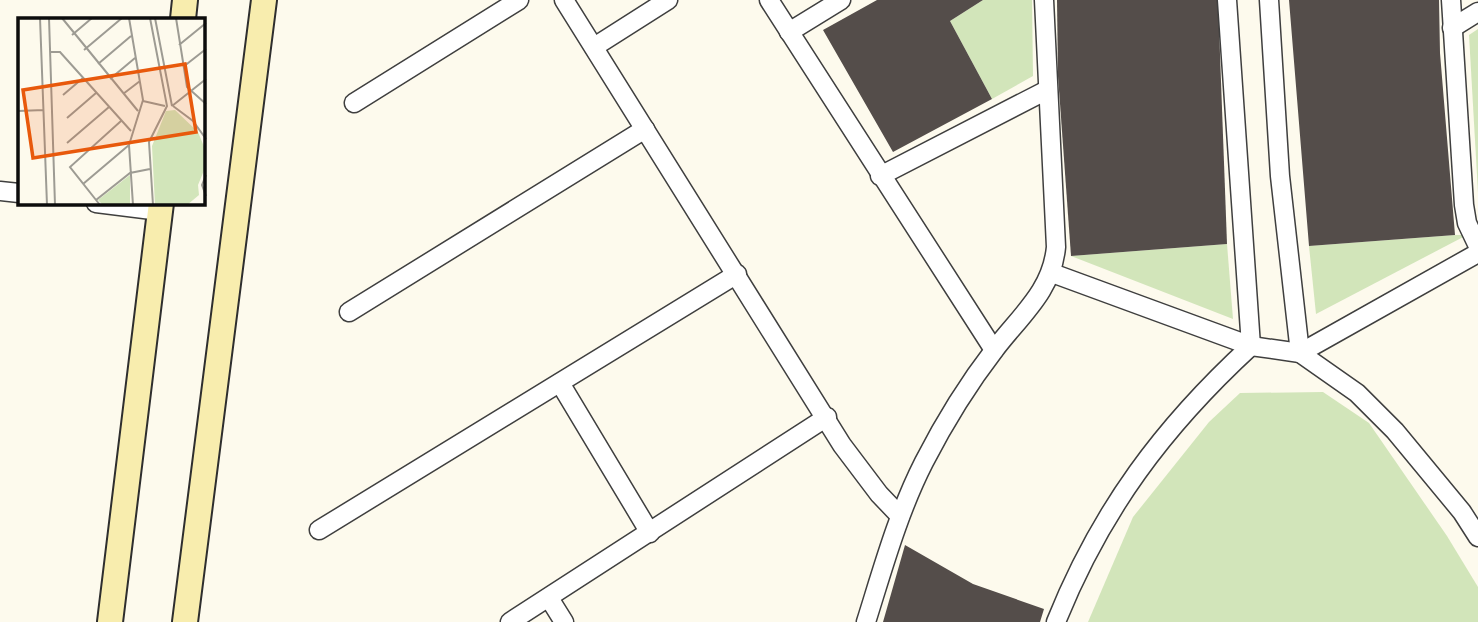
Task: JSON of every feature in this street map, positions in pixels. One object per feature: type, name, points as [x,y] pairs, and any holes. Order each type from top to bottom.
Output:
[{"type":"main road","points":[[183,18],[185,0]]},
{"type":"main road","points":[[185,622],[264,0]]},
{"type":"main road","points":[[110,622],[160,207]]},
{"type":"street","points":[[354,103],[519,0]]},
{"type":"street","points":[[564,0],[859,470],[900,516]]},
{"type":"street","points":[[594,47],[668,0]]},
{"type":"street","points":[[769,0],[994,350]]},
{"type":"street","points":[[789,32],[841,0]]},
{"type":"street","points":[[866,622],[900,516],[924,463],[994,350],[1041,295],[1052,273],[1056,247],[1044,0]]},
{"type":"street","points":[[1227,0],[1251,346]]},
{"type":"street","points":[[1269,0],[1280,176],[1300,353]]},
{"type":"street","points":[[1451,0],[1464,205],[1467,223],[1478,246]]},
{"type":"street","points":[[1452,27],[1478,12]]},
{"type":"street","points":[[880,176],[1047,90]]},
{"type":"street","points":[[349,312],[645,129]]},
{"type":"street","points":[[0,191],[18,193]]},
{"type":"street","points":[[128,205],[160,207]]},
{"type":"street","points":[[1300,353],[1478,253]]},
{"type":"street","points":[[1052,273],[1251,346],[1300,353],[1357,393],[1395,431],[1462,512],[1478,537]]},
{"type":"street","points":[[319,530],[737,274]]},
{"type":"street","points":[[1056,622],[1099,530],[1131,479],[1167,431],[1208,386],[1251,346]]},
{"type":"street","points":[[560,383],[650,533]]},
{"type":"street","points":[[510,622],[827,417]]},
{"type":"street","points":[[549,598],[564,622]]},
{"type":"green space","points":[[983,0],[1032,0],[1033,76],[992,99],[950,21]]},
{"type":"green space","points":[[1478,29],[1478,193],[1469,35]]},
{"type":"green space","points":[[1467,235],[1316,314],[1309,246]]},
{"type":"green space","points":[[1227,244],[1233,319],[1071,256]]},
{"type":"green space","points":[[1323,392],[1369,423],[1447,536],[1478,587],[1478,622],[1088,622],[1133,517],[1209,422],[1240,393]]},
{"type":"building","points":[[877,0],[983,0],[950,21],[992,99],[893,152],[823,30]]},
{"type":"building","points":[[1057,0],[1218,0],[1227,244],[1071,256],[1058,76]]},
{"type":"building","points":[[1289,0],[1439,0],[1440,53],[1455,235],[1309,246]]},
{"type":"building","points":[[905,545],[973,584],[1044,609],[1040,622],[883,622]]}]
